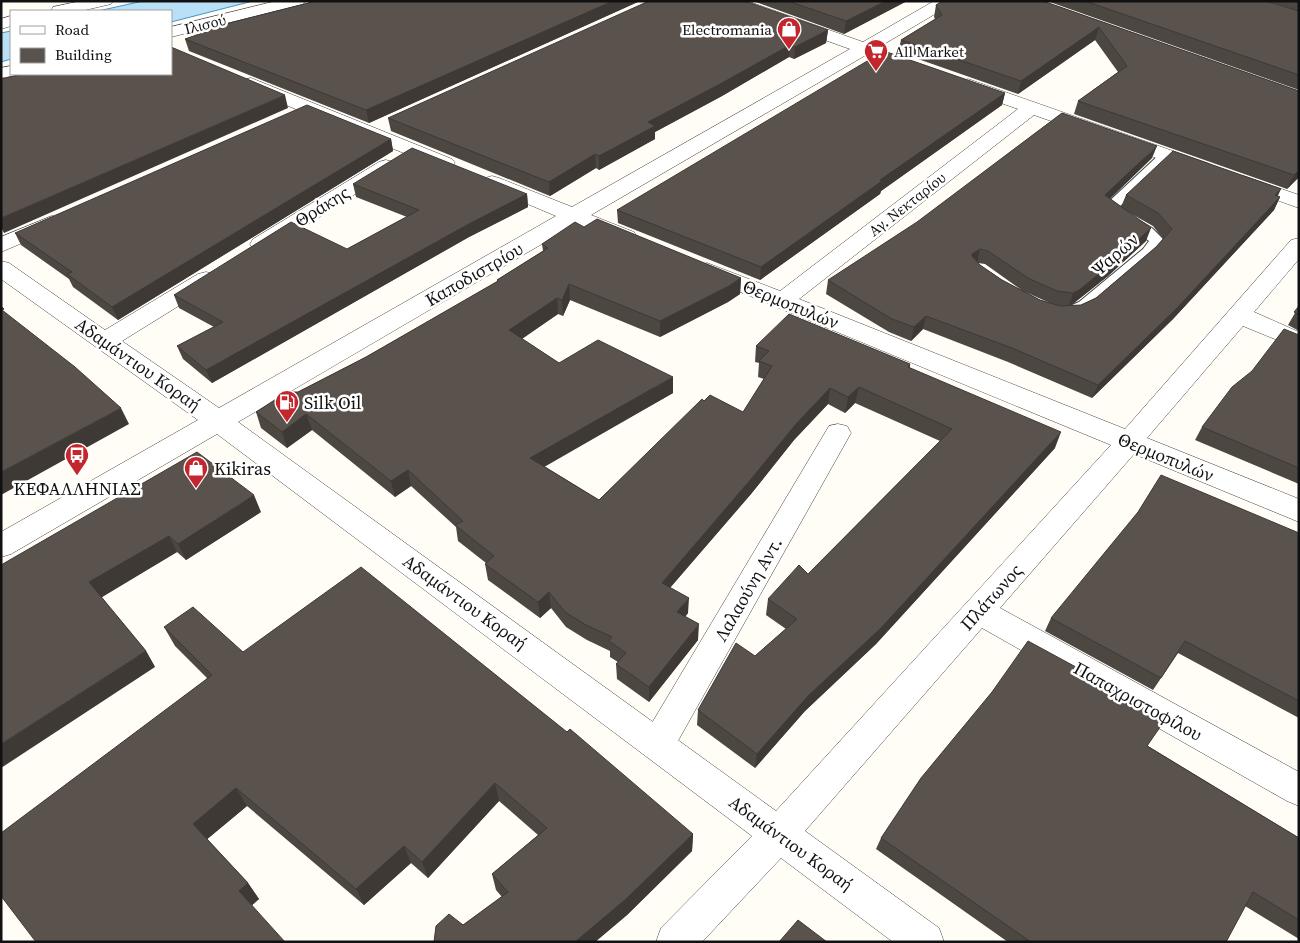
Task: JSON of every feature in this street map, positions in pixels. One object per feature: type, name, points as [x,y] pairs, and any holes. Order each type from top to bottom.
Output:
[{"type":"street","points":[[64,10],[105,1]]},
{"type":"street","name":"Ιλισού","points":[[172,32],[297,1]]},
{"type":"street","points":[[730,1],[892,58]]},
{"type":"street","name":"Καποδιστρίου","points":[[1,546],[946,1]]},
{"type":"street","points":[[235,78],[309,108],[378,128],[412,150],[647,246]]},
{"type":"street","points":[[948,78],[1299,202]]},
{"type":"street","name":"Αγ. Νεκταρίου","points":[[782,300],[1032,107]]},
{"type":"street","points":[[285,118],[309,108]]},
{"type":"street","name":"Θράκης","points":[[105,341],[412,150]]},
{"type":"street","points":[[1,245],[72,213]]},
{"type":"street","name":"Πλάτωνος","points":[[676,942],[779,834],[1129,442],[1299,245]]},
{"type":"street","name":"Θερμοπυλών","points":[[683,260],[1299,511]]},
{"type":"street","name":"Αδαμάντιου Κοραή","points":[[1,268],[217,420],[925,942]]},
{"type":"street","points":[[1239,315],[1299,341]]},
{"type":"street","name":"Λαλαούνη Αντ.","points":[[658,744],[838,433]]},
{"type":"street","name":"Παπαχριστοφίλου","points":[[978,611],[1299,790]]},
{"type":"lane","name":"Ψαρών","points":[[1056,312],[1069,313],[1085,306],[1148,252],[1158,241],[1151,233],[1122,218],[1108,208],[1166,155]]},
{"type":"water","points":[[143,1],[253,1],[172,22],[172,10],[102,10]]},
{"type":"water","points":[[10,31],[10,59],[1,62],[1,33]]},
{"type":"building","points":[[316,1],[613,1],[366,110],[185,39],[205,32],[202,30]]},
{"type":"building","points":[[649,1],[745,1],[828,30],[795,47],[790,45],[648,122],[655,126],[599,156],[595,154],[549,182],[388,118]]},
{"type":"building","points":[[788,1],[886,1],[846,21]]},
{"type":"building","points":[[942,1],[1043,1],[1299,91],[1299,170],[1294,175],[1078,101],[1127,66],[1099,27],[1021,81],[901,40],[942,15],[936,5]]},
{"type":"building","points":[[1085,1],[1266,1],[1299,11],[1299,75]]},
{"type":"building","points":[[172,47],[285,95],[1,218],[1,79],[19,75],[172,75]]},
{"type":"building","points":[[884,51],[1005,93],[880,180],[882,181],[761,267],[617,210]]},
{"type":"building","points":[[307,105],[391,139],[112,307],[67,274],[72,272],[15,233]]},
{"type":"building","points":[[1062,113],[1157,146],[1105,195],[1151,228],[1113,263],[1073,293],[1057,291],[1028,278],[988,251],[980,249],[972,254],[980,265],[1002,280],[1040,300],[1060,306],[1081,305],[1096,298],[1156,247],[1172,229],[1158,213],[1126,195],[1173,151],[1281,189],[1275,195],[1280,197],[1179,306],[1098,385],[1012,348],[926,316],[914,327],[892,319],[828,280],[917,222]]},
{"type":"building","points":[[412,148],[527,194],[467,225],[206,370],[177,346],[223,322],[174,295],[291,222],[347,249],[419,210],[353,184]]},
{"type":"building","points":[[597,219],[741,278],[660,321],[569,284],[562,300],[557,298],[509,330],[559,363],[598,340],[673,377],[530,458],[599,500],[702,399],[704,401],[710,395],[743,412],[772,366],[759,361],[769,351],[756,346],[789,314],[910,364],[908,367],[1061,432],[881,628],[808,696],[757,754],[698,710],[736,643],[755,656],[797,619],[768,599],[799,565],[808,574],[952,429],[859,387],[848,397],[830,388],[796,424],[662,583],[689,598],[677,612],[699,624],[649,687],[616,664],[626,653],[609,641],[612,637],[586,625],[565,612],[549,592],[538,602],[485,564],[494,556],[455,525],[463,521],[408,470],[391,481],[306,414],[282,432],[256,412],[287,392],[298,392],[366,357],[498,281],[548,248],[542,244],[575,222],[584,227]]},
{"type":"building","points":[[1,306],[4,309],[2,310],[75,367],[121,408],[1,472]]},
{"type":"building","points":[[1299,306],[1299,315],[1294,312]]},
{"type":"building","points":[[1284,329],[1299,335],[1299,468],[1202,427],[1232,387],[1252,371]]},
{"type":"building","points":[[197,452],[254,495],[178,544],[169,536],[89,582],[146,651],[1,744],[1,565]]},
{"type":"building","points":[[1161,475],[1299,533],[1299,701],[1185,641],[1161,678],[1051,618],[1138,512]]},
{"type":"building","points":[[361,567],[567,732],[570,729],[693,834],[626,899],[575,942],[434,942],[436,926],[449,914],[463,925],[508,892],[492,874],[547,828],[495,783],[422,862],[404,846],[356,889],[236,788],[193,824],[248,883],[239,891],[285,942],[36,942],[1,896],[1,833],[212,675],[164,627],[193,607],[243,652]]},
{"type":"building","points":[[1028,641],[1144,704],[1142,707],[1165,720],[1147,746],[1299,838],[1299,920],[1253,892],[1226,942],[1031,942],[881,838],[921,778],[992,692]]},
{"type":"building","points":[[798,920],[827,942],[779,942]]},
{"type":"place","name":"Electromania","points":[[789,50]]},
{"type":"place","name":"All Market","points":[[876,72]]},
{"type":"place","name":"Silk Oil","points":[[287,423]]},
{"type":"place","name":"ΚΕΦΑΛΛΗΝΙΑΣ","points":[[77,476]]},
{"type":"place","name":"Kikiras","points":[[196,489]]}]
